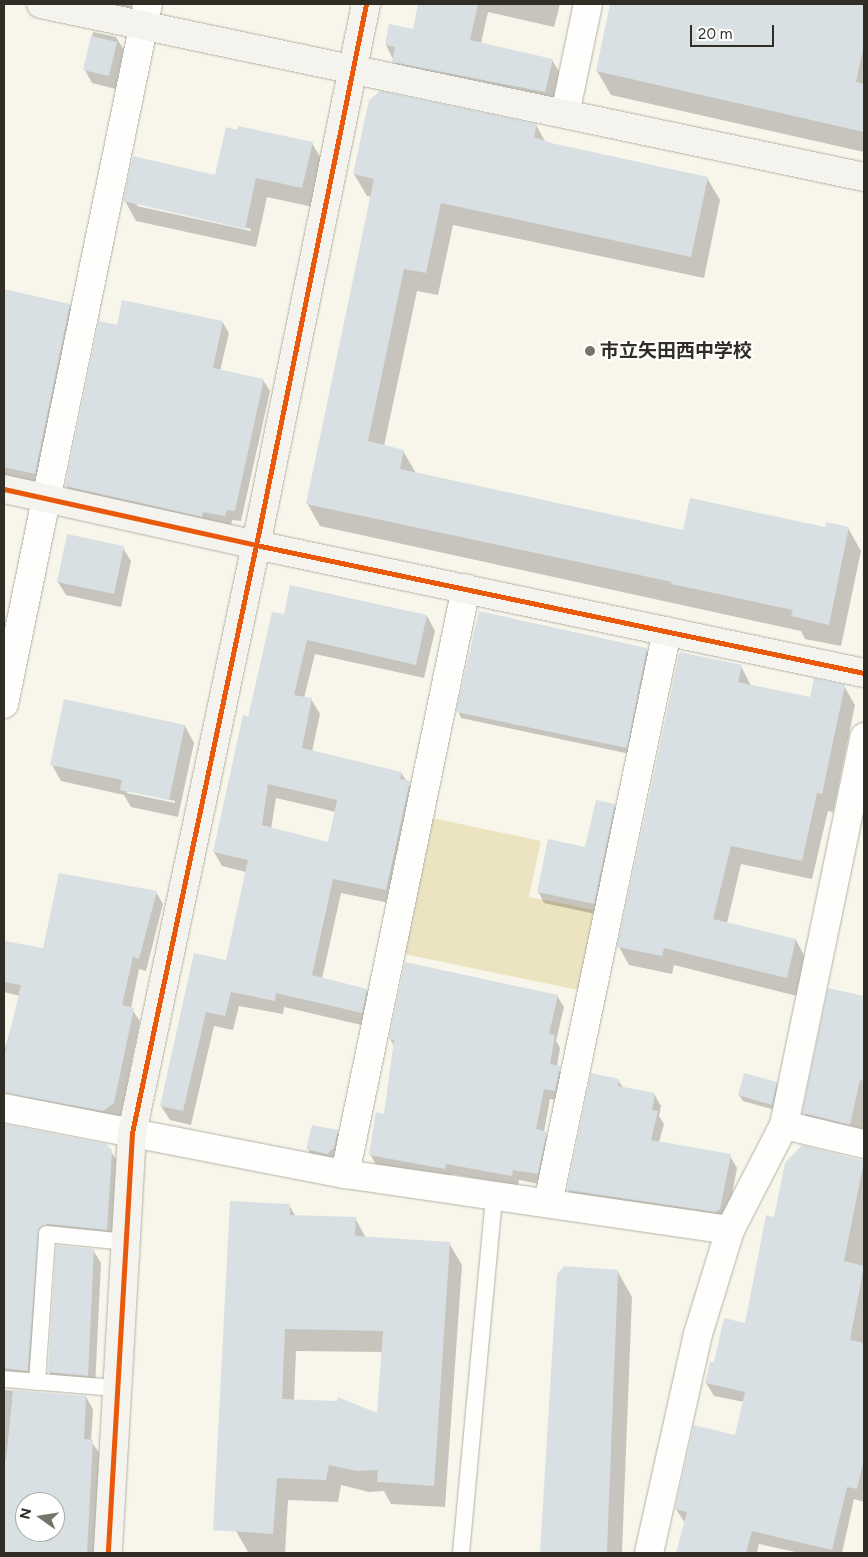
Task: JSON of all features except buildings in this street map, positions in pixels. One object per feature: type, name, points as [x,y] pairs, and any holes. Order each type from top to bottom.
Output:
[{"type":"street","points":[[41,4],[146,14],[352,69],[864,177]]},
{"type":"street","points":[[108,1553],[132,1133],[256,545],[366,4]]},
{"type":"street","points":[[566,114],[588,4]]},
{"type":"street","points":[[4,704],[146,14]]},
{"type":"street","points":[[4,489],[256,545],[864,673]]},
{"type":"street","points":[[345,1174],[466,588]]},
{"type":"street","points":[[548,1203],[667,631]]},
{"type":"street","points":[[649,1553],[698,1334],[730,1230],[784,1125],[864,737]]},
{"type":"street","points":[[4,1108],[345,1174],[730,1230]]},
{"type":"street","points":[[784,1125],[864,1144]]},
{"type":"lane","points":[[461,1553],[494,1195]]},
{"type":"lane","points":[[37,1382],[47,1234],[126,1242]]},
{"type":"lane","points":[[4,1379],[117,1388]]},
{"type":"shaded area","points":[[432,818],[541,841],[529,897],[595,910],[578,990],[404,954]]},
{"type":"cycle path","points":[[366,4],[256,545],[864,673]]},
{"type":"cycle path","points":[[4,489],[256,545],[132,1133],[108,1553]]},
{"type":"place","name":"市立矢田西中学校","points":[[590,351]]}]
